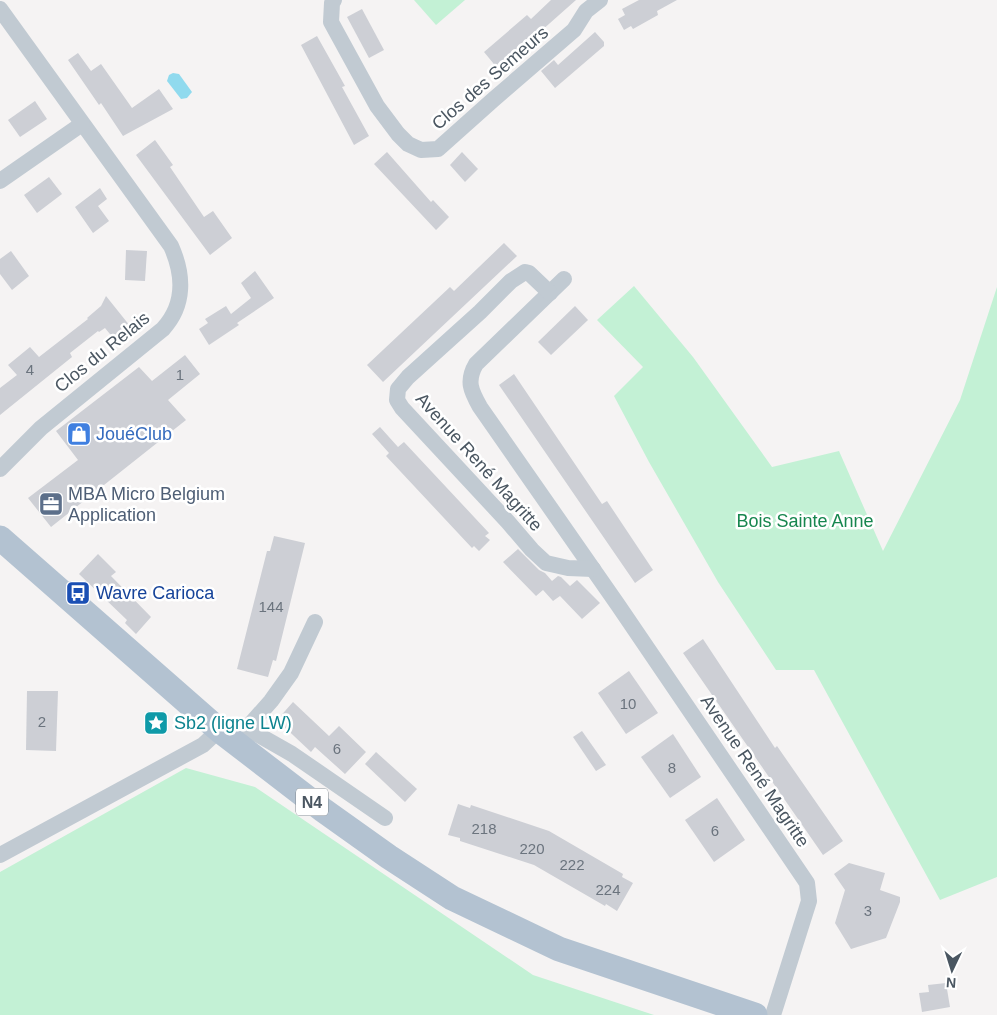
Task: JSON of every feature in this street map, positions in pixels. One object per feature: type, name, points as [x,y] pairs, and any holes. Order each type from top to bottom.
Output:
[{"type":"main road","name":"N4","points":[[0,538],[61,593],[234,734],[323,810],[389,857],[452,898],[558,949],[755,1015]]},
{"type":"street","name":"Clos des Semeurs","points":[[334,0],[332,3],[331,22],[377,106],[408,144],[421,150],[438,150],[574,30],[586,11],[600,0]]},
{"type":"street","name":"Clos du Relais","points":[[0,9],[171,246],[178,261],[181,278],[181,293],[178,306],[163,329],[41,428],[0,469]]},
{"type":"street","points":[[0,181],[82,124]]},
{"type":"street","name":"Avenue René Magritte","points":[[550,293],[525,272],[511,281],[480,312],[408,377],[398,389],[397,400],[411,419],[546,563],[568,568],[592,569]]},
{"type":"street","name":"Avenue René Magritte","points":[[564,280],[476,364],[472,370],[469,383],[480,407],[806,883],[809,901],[773,1015]]},
{"type":"street","points":[[0,855],[203,745],[234,734],[271,701],[291,673],[314,622]]},
{"type":"street","points":[[234,734],[292,754],[385,818]]},
{"type":"green space","points":[[414,0],[465,0],[436,25]]},
{"type":"green space","name":"Bois Sainte Anne","points":[[634,286],[693,357],[772,467],[839,451],[883,551],[960,400],[997,287],[997,877],[940,900],[814,670],[776,670],[718,582],[649,462],[614,396],[643,367],[597,320]]},
{"type":"green space","points":[[186,768],[255,787],[533,975],[654,1015],[0,1015],[0,872]]},
{"type":"water","points":[[173,73],[179,74],[192,92],[187,98],[181,99],[167,81],[169,75]]},
{"type":"building","points":[[551,0],[576,0],[498,69],[484,52],[527,15],[531,19]]},
{"type":"building","points":[[639,0],[677,0],[657,11],[658,15],[633,29],[631,26],[624,30],[618,19],[625,15],[622,9]]},
{"type":"building","points":[[362,9],[384,50],[369,58],[347,17]]},
{"type":"building","points":[[595,32],[604,42],[604,46],[555,88],[541,71],[554,60],[558,65]]},
{"type":"building","points":[[317,36],[345,86],[342,87],[369,136],[354,145],[301,45]]},
{"type":"building","points":[[78,53],[91,71],[101,64],[132,108],[159,89],[173,109],[123,136],[101,103],[99,105],[68,60]]},
{"type":"building","points":[[35,101],[47,119],[20,137],[8,120]]},
{"type":"building","points":[[155,140],[173,165],[170,167],[204,217],[213,211],[232,238],[210,255],[136,155]]},
{"type":"building","points":[[387,152],[431,202],[433,200],[449,217],[436,230],[374,164]]},
{"type":"building","points":[[462,152],[478,169],[465,182],[450,165]]},
{"type":"building","points":[[49,177],[62,194],[37,213],[24,195]]},
{"type":"building","points":[[100,188],[107,199],[98,206],[109,221],[93,233],[75,207]]},
{"type":"building","points":[[504,243],[517,256],[383,382],[367,365],[450,287],[454,291]]},
{"type":"building","points":[[126,250],[147,251],[145,281],[125,280]]},
{"type":"building","points":[[11,251],[29,276],[12,290],[0,274],[0,259]]},
{"type":"building","points":[[255,271],[274,298],[209,345],[199,329],[208,323],[205,319],[226,306],[231,314],[251,298],[241,283]]},
{"type":"building","points":[[106,296],[130,326],[114,339],[105,328],[98,331],[70,353],[72,357],[0,415],[0,388],[17,375],[8,365],[30,347],[39,357],[88,319],[101,306]]},
{"type":"building","points":[[575,306],[588,320],[551,355],[538,342]]},
{"type":"building","points":[[185,355],[200,374],[168,400],[186,420],[51,527],[28,498],[78,460],[56,431],[139,367],[152,381]]},
{"type":"building","points":[[514,374],[602,504],[607,501],[653,570],[635,583],[499,385]]},
{"type":"building","points":[[380,427],[398,447],[404,442],[489,533],[485,536],[490,540],[479,551],[474,546],[472,548],[386,456],[389,453],[372,434]]},
{"type":"building","points":[[274,536],[305,543],[276,661],[273,660],[268,677],[237,669],[267,551],[270,551]]},
{"type":"building","points":[[518,549],[552,581],[558,576],[570,586],[577,580],[600,603],[582,619],[560,596],[553,601],[543,590],[536,596],[503,562]]},
{"type":"building","points":[[98,554],[116,572],[111,576],[151,617],[136,634],[125,623],[127,620],[79,574]]},
{"type":"building","points":[[703,639],[775,748],[777,746],[843,841],[823,855],[683,653]]},
{"type":"building","points":[[629,671],[658,713],[626,734],[598,693]]},
{"type":"building","points":[[27,691],[58,691],[56,751],[26,750]]},
{"type":"building","points":[[293,702],[329,736],[339,726],[366,752],[345,774],[315,747],[311,752],[277,720]]},
{"type":"building","points":[[582,731],[606,765],[596,771],[573,737]]},
{"type":"building","points":[[673,734],[701,777],[670,798],[641,757]]},
{"type":"building","points":[[376,752],[417,789],[405,802],[365,764]]},
{"type":"building","points":[[717,798],[745,840],[714,862],[685,820]]},
{"type":"building","points":[[458,804],[470,808],[471,805],[549,831],[623,874],[622,877],[633,883],[617,911],[534,865],[460,841],[460,838],[448,835]]},
{"type":"building","points":[[849,863],[885,873],[880,890],[900,897],[900,902],[886,938],[851,949],[835,923],[845,890],[834,874]]},
{"type":"building","points":[[946,983],[950,1007],[922,1012],[919,993],[929,992],[928,985]]},
{"type":"place","name":"JouéClub","points":[[79,434]]},
{"type":"place","name":"MBA Micro Belgium Application","points":[[51,504]]},
{"type":"place","name":"Wavre Carioca","points":[[78,593]]},
{"type":"place","name":"Sb2 (ligne LW)","points":[[156,723]]}]
